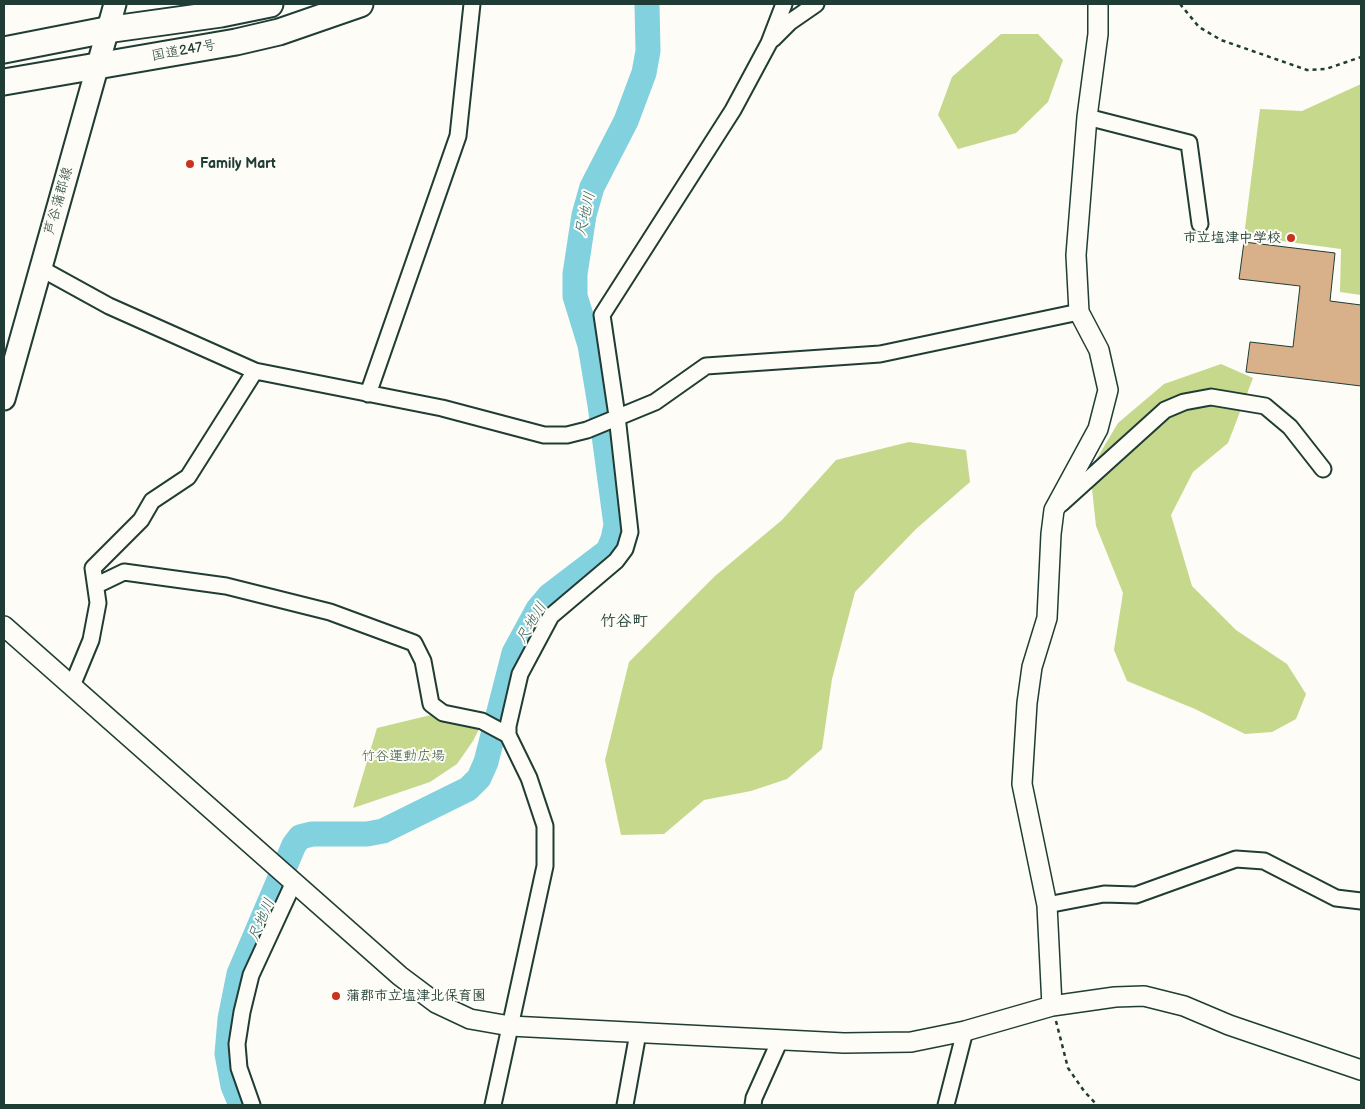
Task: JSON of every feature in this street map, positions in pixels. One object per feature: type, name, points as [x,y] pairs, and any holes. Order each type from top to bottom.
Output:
[{"type":"highway","points":[[4,50],[106,30],[222,14],[270,4]]},
{"type":"highway","name":"国道247号","points":[[4,82],[236,42],[279,32],[306,21],[360,4]]},
{"type":"highway","points":[[106,30],[113,42],[140,42],[271,22],[306,21]]},
{"type":"highway","points":[[4,67],[77,53],[92,57],[97,67]]},
{"type":"main road","name":"芦谷蒲郡線","points":[[4,399],[106,30],[115,4]]},
{"type":"street","points":[[368,394],[458,136],[472,4]]},
{"type":"street","points":[[506,734],[520,674],[551,616],[616,561],[625,549],[630,532],[602,315],[733,110],[769,43],[784,4]]},
{"type":"street","points":[[769,43],[790,22],[816,4]]},
{"type":"street","points":[[1052,1006],[1047,905],[1022,784],[1027,703],[1032,667],[1047,618],[1050,534],[1054,510],[1098,430],[1108,390],[1099,350],[1079,312],[1076,255],[1086,117],[1098,34],[1098,4]]},
{"type":"street","points":[[1086,117],[1189,142],[1200,224]]},
{"type":"street","points":[[40,268],[109,306],[254,371],[442,408],[544,435],[567,435],[655,402],[706,366],[880,354],[1079,312]]},
{"type":"street","points":[[72,686],[91,640],[98,603],[97,585],[93,568],[141,520],[152,501],[188,477],[254,371]]},
{"type":"street","points":[[1054,510],[1166,410],[1184,402],[1210,397],[1265,406],[1290,427],[1323,469]]},
{"type":"street","points":[[97,585],[124,572],[226,586],[330,612],[414,643],[423,661],[431,704],[443,713],[488,725],[506,734],[529,778],[545,826],[545,866],[493,1105]]},
{"type":"street","points":[[4,626],[400,976],[436,1003],[470,1019],[510,1026],[638,1033],[844,1043],[911,1042],[965,1030],[1052,1006],[1115,997],[1144,996],[1184,1006],[1230,1025],[1361,1070]]},
{"type":"street","points":[[1047,905],[1104,894],[1136,895],[1236,859],[1264,861],[1336,898],[1361,900]]},
{"type":"street","points":[[252,1105],[239,1068],[237,1044],[242,1012],[250,975],[292,880]]},
{"type":"street","points":[[946,1105],[965,1030]]},
{"type":"street","points":[[625,1105],[638,1033]]},
{"type":"street","points":[[753,1105],[754,1098],[780,1040]]},
{"type":"path","points":[[1180,4],[1198,27],[1221,40],[1307,70],[1326,69],[1361,58]]},
{"type":"path","points":[[1052,1006],[1068,1068],[1084,1091],[1097,1105]]},
{"type":"green space","points":[[1001,34],[1038,34],[1063,60],[1048,102],[1016,133],[958,149],[938,115],[952,77]]},
{"type":"green space","points":[[1361,84],[1361,295],[1340,292],[1341,249],[1244,236],[1260,109],[1302,111]]},
{"type":"green space","points":[[1221,364],[1253,378],[1228,443],[1193,472],[1171,515],[1192,586],[1236,630],[1287,664],[1306,694],[1296,719],[1272,732],[1245,734],[1195,709],[1127,681],[1114,650],[1123,593],[1096,526],[1090,470],[1118,423],[1164,384]]},
{"type":"green space","points":[[909,442],[966,450],[970,482],[916,529],[855,592],[832,679],[822,749],[787,779],[751,791],[704,800],[664,834],[621,835],[605,760],[629,662],[715,576],[782,520],[836,460]]},
{"type":"green space","name":"竹谷運動広場","points":[[439,713],[481,725],[473,741],[457,764],[430,782],[353,808],[377,728]]},
{"type":"building","points":[[1244,242],[1335,253],[1330,301],[1361,305],[1361,386],[1246,372],[1250,342],[1293,347],[1300,286],[1239,279]]},
{"type":"waterway","name":"尺地川","points":[[241,1105],[233,1086],[227,1054],[230,1019],[239,974],[294,845],[300,837],[312,834],[367,834],[383,831],[468,789],[479,778],[486,762],[514,653],[538,609],[549,596],[608,551],[613,539],[616,525],[600,405],[590,345],[575,296],[575,274],[584,215],[592,187],[626,121],[644,73],[648,51],[647,4]]},
{"type":"place","name":"Family Mart","points":[[190,164]]},
{"type":"place","name":"市立塩津中学校","points":[[1291,238]]},
{"type":"place","name":"蒲郡市立塩津北保育園","points":[[336,996]]},
{"type":"district","name":"竹谷町","points":[[624,622]]}]
